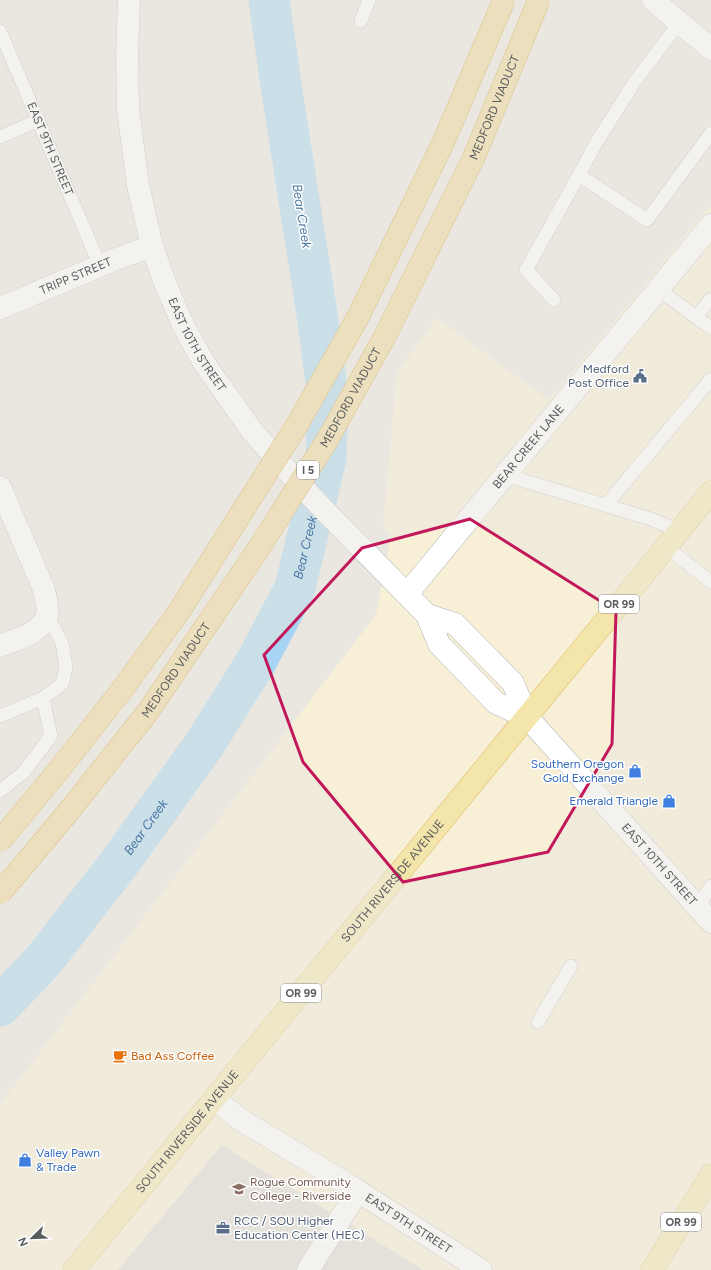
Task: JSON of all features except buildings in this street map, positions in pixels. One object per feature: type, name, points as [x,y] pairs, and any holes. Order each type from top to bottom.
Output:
[{"type":"highway","points":[[0,841],[58,771],[178,613],[297,425],[358,317],[443,143],[504,0]]},
{"type":"highway","name":"MEDFORD VIADUCT","points":[[0,893],[147,713],[259,548],[326,442],[384,338],[474,157],[539,0]]},
{"type":"main road","name":"SOUTH RIVERSIDE AVENUE","points":[[74,1270],[711,492]]},
{"type":"main road","name":"OR 99","points":[[652,1270],[711,1175]]},
{"type":"street","name":"EAST 10TH STREET","points":[[129,0],[127,54],[128,109],[138,185],[152,246],[165,283],[184,326],[204,363],[252,431],[327,513],[427,615],[455,624],[513,683],[528,717],[704,915]]},
{"type":"street","points":[[655,1],[711,49]]},
{"type":"street","name":"BEAR CREEK LANE","points":[[407,594],[711,225]]},
{"type":"street","name":"TRIPP STREET","points":[[0,308],[152,246]]},
{"type":"street","points":[[0,488],[43,587],[47,615],[40,626],[31,633],[0,646]]},
{"type":"street","name":"EAST 9TH STREET","points":[[214,1099],[241,1120],[358,1191],[481,1270]]},
{"type":"street","points":[[308,1270],[358,1191]]},
{"type":"lane","points":[[361,21],[369,0]]},
{"type":"lane","points":[[554,300],[526,270],[596,143],[636,80],[679,22]]},
{"type":"lane","name":"EAST 9TH STREET","points":[[0,32],[39,120],[100,266]]},
{"type":"lane","points":[[0,137],[39,120]]},
{"type":"lane","points":[[579,175],[647,220],[711,133]]},
{"type":"lane","points":[[658,289],[711,328]]},
{"type":"lane","points":[[696,316],[711,299]]},
{"type":"lane","points":[[606,505],[711,379]]},
{"type":"lane","points":[[505,475],[650,519],[673,539],[711,582]]},
{"type":"lane","points":[[0,716],[43,698],[62,684],[66,667],[62,643],[47,615]]},
{"type":"lane","points":[[0,791],[23,773],[51,736],[43,698]]},
{"type":"lane","points":[[704,915],[711,886]]},
{"type":"lane","points":[[538,1022],[571,966]]},
{"type":"highlighted area","points":[[470,519],[616,611],[612,744],[548,852],[403,882],[303,762],[264,655],[362,548]]},
{"type":"shaded area","points":[[711,204],[711,1270],[0,1270],[0,1104],[376,615],[391,535],[383,528],[397,373],[437,318],[549,400]]},
{"type":"shaded area","name":"Rogue Community College - Riverside","points":[[222,1145],[423,1270],[118,1270]]},
{"type":"waterway","name":"Bear Creek","points":[[0,1006],[43,961],[120,862],[204,745],[256,662],[295,588],[326,458],[328,397],[317,314],[269,0]]},
{"type":"place","name":"Medford Post Office","points":[[640,376]]},
{"type":"place","name":"Southern Oregon Gold Exchange","points":[[635,771]]},
{"type":"place","name":"Emerald Triangle","points":[[669,801]]},
{"type":"place","name":"Bad Ass Coffee","points":[[120,1056]]},
{"type":"place","name":"Valley Pawn & Trade","points":[[25,1160]]},
{"type":"place","name":"Rogue Community College - Riverside","points":[[239,1189]]},
{"type":"place","name":"RCC / SOU Higher Education Center (HEC)","points":[[223,1228]]}]
